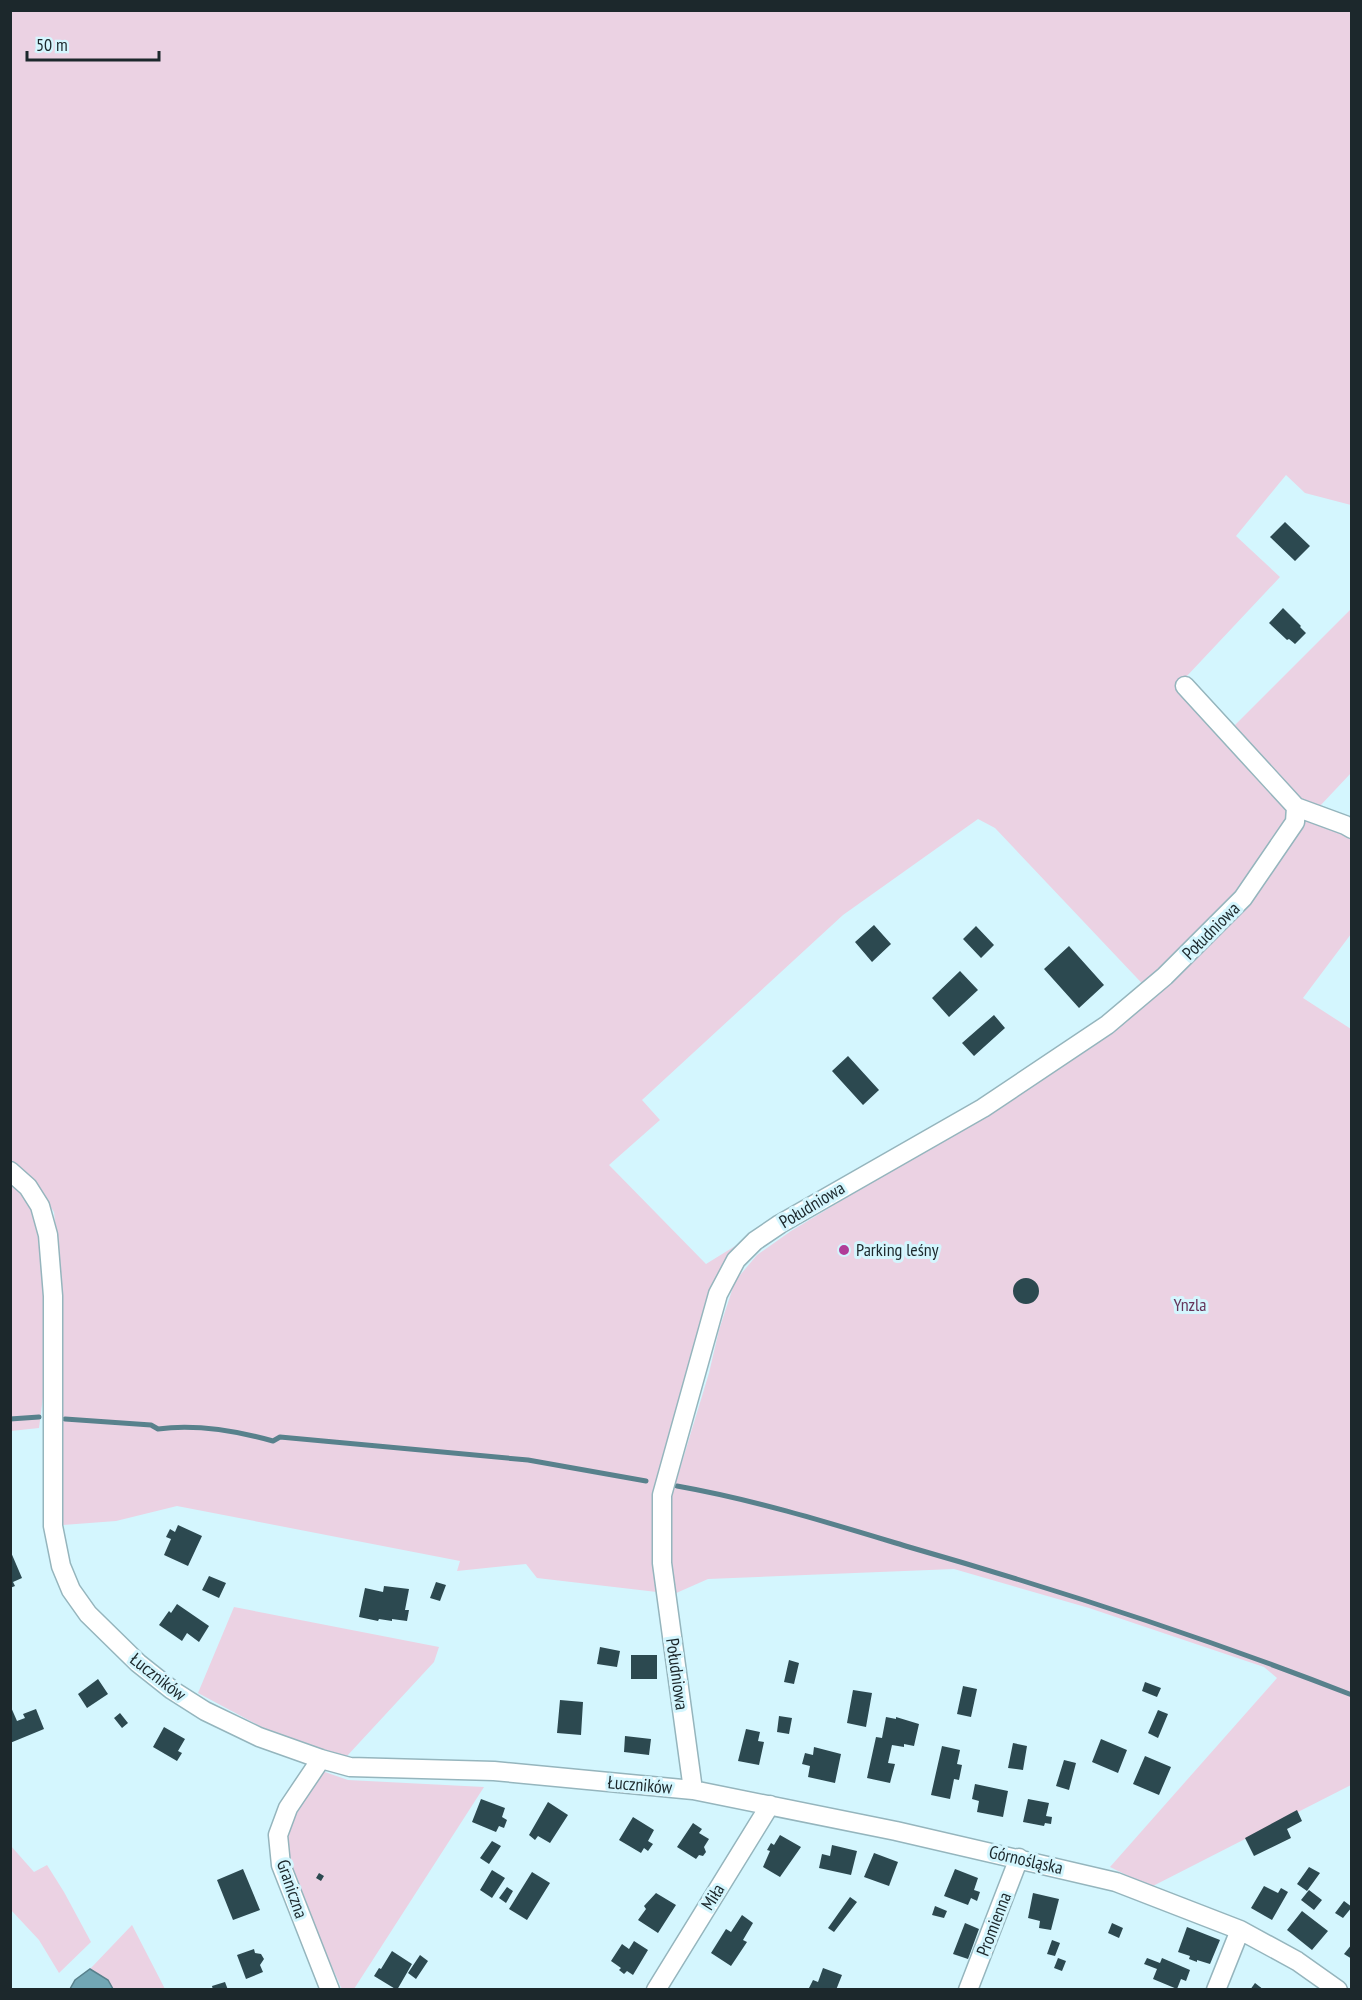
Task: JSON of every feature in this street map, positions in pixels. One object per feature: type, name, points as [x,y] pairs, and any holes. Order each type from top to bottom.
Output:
[{"type":"street","points":[[1185,686],[1296,807],[1352,829]]},
{"type":"street","name":"Południowa","points":[[693,1790],[662,1563],[662,1495],[718,1294],[736,1260],[755,1241],[780,1224],[984,1108],[1107,1025],[1165,976],[1243,898],[1295,822],[1296,807]]},
{"type":"street","name":"Łuczników","points":[[10,1171],[28,1187],[40,1206],[48,1235],[53,1296],[53,1526],[62,1566],[71,1590],[88,1614],[138,1663],[172,1690],[205,1711],[259,1737],[350,1767],[494,1771],[693,1790]]},
{"type":"street","name":"Graniczna","points":[[321,1759],[288,1808],[278,1836],[280,1865],[330,1989]]},
{"type":"street","name":"Górnośląska","points":[[693,1790],[1019,1858],[1116,1882],[1240,1930],[1297,1961],[1338,1989]]},
{"type":"street","name":"Miła","points":[[656,1989],[770,1805]]},
{"type":"street","name":"Promienna","points":[[968,1989],[1019,1858]]},
{"type":"street","points":[[1216,1989],[1240,1930]]},
{"type":"green space","name":"Ynzla","points":[[10,11],[1351,11],[1351,505],[1305,493],[1286,475],[1236,536],[1280,577],[1186,677],[1233,727],[1351,609],[1351,773],[1319,807],[1351,834],[1351,934],[1303,998],[1351,1029],[1351,1785],[1151,1887],[1110,1867],[1277,1678],[1264,1667],[1089,1608],[954,1569],[708,1579],[674,1594],[537,1578],[526,1564],[457,1571],[460,1561],[177,1506],[116,1521],[63,1525],[63,1300],[54,1212],[29,1175],[10,1161]],"holes":[[[978,819],[995,828],[1153,995],[977,1119],[791,1231],[757,1255],[735,1281],[672,1495],[655,1492],[694,1348],[718,1275],[740,1243],[706,1264],[609,1165],[660,1120],[642,1100],[843,915]]]},
{"type":"green space","points":[[10,1183],[23,1193],[35,1214],[44,1299],[43,1397],[39,1428],[11,1431]]},
{"type":"green space","points":[[234,1607],[439,1647],[434,1662],[347,1756],[282,1738],[198,1693]]},
{"type":"green space","points":[[322,1771],[348,1780],[484,1787],[354,1989],[342,1989],[299,1890],[288,1851],[287,1837],[292,1819]]},
{"type":"green space","points":[[11,1846],[34,1872],[47,1865],[91,1942],[59,1973],[39,1940],[11,1910]]},
{"type":"green space","points":[[132,1925],[165,1989],[113,1989],[108,1980],[90,1969]]},
{"type":"water","points":[[90,1969],[108,1980],[113,1989],[70,1989],[75,1980]]},
{"type":"building","points":[[1285,522],[1310,546],[1295,561],[1270,537]]},
{"type":"building","points":[[1283,608],[1306,633],[1295,644],[1287,640],[1269,623]]},
{"type":"building","points":[[874,925],[891,944],[872,962],[855,942]]},
{"type":"building","points":[[976,926],[994,945],[981,958],[963,939]]},
{"type":"building","points":[[1069,946],[1104,985],[1079,1008],[1044,969]]},
{"type":"building","points":[[960,971],[978,990],[949,1017],[932,998]]},
{"type":"building","points":[[994,1015],[1005,1028],[974,1056],[962,1043]]},
{"type":"building","points":[[848,1056],[879,1090],[863,1105],[832,1071]]},
{"type":"building","points":[[1026,1278],[1035,1282],[1039,1291],[1035,1300],[1026,1304],[1017,1300],[1013,1291],[1017,1282]]},
{"type":"building","points":[[178,1525],[202,1536],[188,1566],[164,1555],[171,1539],[166,1537],[170,1529],[175,1532]]},
{"type":"building","points":[[10,1550],[22,1578],[13,1582],[15,1586],[10,1588]]},
{"type":"building","points":[[209,1576],[226,1583],[219,1598],[202,1590]]},
{"type":"building","points":[[436,1582],[446,1585],[440,1601],[430,1598]]},
{"type":"building","points":[[384,1586],[409,1589],[405,1610],[409,1610],[407,1621],[379,1619],[378,1621],[359,1617],[365,1588],[383,1592]]},
{"type":"building","points":[[177,1604],[209,1626],[199,1642],[187,1633],[182,1641],[159,1625]]},
{"type":"building","points":[[600,1647],[620,1651],[617,1667],[597,1664]]},
{"type":"building","points":[[631,1655],[657,1655],[657,1679],[631,1679]]},
{"type":"building","points":[[789,1660],[799,1663],[794,1684],[784,1682]]},
{"type":"building","points":[[98,1679],[108,1694],[87,1708],[78,1694]]},
{"type":"building","points":[[1145,1682],[1161,1688],[1157,1697],[1142,1691]]},
{"type":"building","points":[[963,1686],[977,1689],[971,1717],[957,1714]]},
{"type":"building","points":[[853,1690],[872,1693],[866,1727],[847,1723]]},
{"type":"building","points":[[560,1700],[583,1702],[581,1735],[557,1733]]},
{"type":"building","points":[[10,1705],[17,1721],[25,1718],[23,1714],[36,1709],[44,1729],[10,1743]]},
{"type":"building","points":[[1158,1710],[1168,1714],[1158,1738],[1148,1733]]},
{"type":"building","points":[[120,1713],[128,1723],[122,1728],[114,1718]]},
{"type":"building","points":[[779,1716],[792,1718],[789,1734],[777,1732]]},
{"type":"building","points":[[886,1717],[896,1719],[896,1717],[919,1724],[914,1746],[892,1745],[888,1763],[895,1764],[890,1783],[867,1778],[876,1737],[882,1738]]},
{"type":"building","points":[[164,1727],[185,1739],[178,1751],[182,1753],[177,1761],[153,1747]]},
{"type":"building","points":[[746,1729],[760,1732],[758,1741],[764,1742],[759,1765],[738,1761]]},
{"type":"building","points":[[625,1736],[651,1739],[649,1755],[624,1752]]},
{"type":"building","points":[[1101,1739],[1127,1750],[1118,1773],[1092,1762]]},
{"type":"building","points":[[1013,1743],[1027,1746],[1023,1770],[1008,1768]]},
{"type":"building","points":[[942,1746],[960,1750],[957,1764],[962,1765],[959,1780],[954,1779],[950,1799],[931,1795]]},
{"type":"building","points":[[814,1747],[841,1754],[835,1783],[808,1777],[810,1766],[802,1764],[805,1753],[813,1755]]},
{"type":"building","points":[[1145,1756],[1171,1767],[1159,1795],[1133,1784]]},
{"type":"building","points":[[1064,1760],[1076,1763],[1069,1790],[1056,1786]]},
{"type":"building","points":[[975,1784],[1008,1791],[1003,1817],[977,1812],[979,1801],[972,1799]]},
{"type":"building","points":[[481,1799],[505,1808],[502,1817],[507,1820],[504,1828],[499,1826],[496,1832],[472,1822]]},
{"type":"building","points":[[1028,1799],[1049,1803],[1046,1816],[1052,1817],[1051,1824],[1045,1823],[1044,1826],[1023,1822]]},
{"type":"building","points":[[548,1802],[568,1815],[550,1843],[538,1836],[535,1840],[529,1835]]},
{"type":"building","points":[[1297,1810],[1302,1821],[1287,1829],[1291,1838],[1254,1856],[1245,1838]]},
{"type":"building","points":[[633,1817],[654,1830],[648,1841],[653,1844],[648,1851],[644,1848],[641,1853],[619,1840]]},
{"type":"building","points":[[693,1823],[702,1829],[699,1833],[709,1839],[704,1847],[706,1852],[696,1859],[677,1847]]},
{"type":"building","points":[[780,1835],[801,1847],[780,1877],[763,1867],[770,1851],[767,1850],[771,1843],[774,1845]]},
{"type":"building","points":[[492,1841],[501,1846],[489,1864],[480,1858]]},
{"type":"building","points":[[832,1845],[857,1851],[851,1875],[819,1868],[822,1854],[830,1856]]},
{"type":"building","points":[[874,1853],[898,1862],[889,1886],[864,1877]]},
{"type":"building","points":[[1309,1867],[1320,1873],[1307,1891],[1297,1884]]},
{"type":"building","points":[[243,1869],[260,1910],[233,1920],[217,1880]]},
{"type":"building","points":[[955,1869],[978,1878],[974,1890],[980,1892],[977,1901],[971,1898],[968,1905],[944,1896]]},
{"type":"building","points":[[492,1870],[505,1878],[492,1898],[480,1890]]},
{"type":"building","points":[[532,1872],[550,1883],[527,1920],[509,1909]]},
{"type":"building","points":[[319,1873],[324,1876],[321,1881],[316,1878]]},
{"type":"building","points":[[1264,1886],[1278,1893],[1281,1888],[1288,1892],[1272,1920],[1251,1908]]},
{"type":"building","points":[[507,1887],[513,1891],[506,1903],[499,1898]]},
{"type":"building","points":[[1309,1890],[1322,1900],[1314,1910],[1301,1900]]},
{"type":"building","points":[[656,1893],[676,1905],[658,1933],[638,1920],[646,1909],[644,1906]]},
{"type":"building","points":[[1033,1893],[1059,1899],[1051,1930],[1039,1928],[1040,1921],[1028,1918]]},
{"type":"building","points":[[850,1897],[857,1902],[834,1932],[828,1928]]},
{"type":"building","points":[[1344,1901],[1352,1907],[1343,1918],[1335,1913]]},
{"type":"building","points":[[935,1906],[947,1911],[944,1918],[932,1915]]},
{"type":"building","points":[[1302,1911],[1328,1931],[1312,1950],[1287,1930]]},
{"type":"building","points":[[742,1915],[753,1923],[743,1940],[747,1942],[731,1966],[711,1953],[726,1929],[731,1932]]},
{"type":"building","points":[[965,1923],[979,1929],[968,1959],[953,1954]]},
{"type":"building","points":[[1112,1923],[1123,1928],[1119,1938],[1108,1933]]},
{"type":"building","points":[[1187,1927],[1220,1940],[1210,1964],[1189,1959],[1190,1956],[1178,1952]]},
{"type":"building","points":[[1052,1940],[1060,1943],[1055,1956],[1047,1954]]},
{"type":"building","points":[[634,1941],[648,1950],[633,1975],[627,1971],[624,1974],[619,1970],[621,1968],[611,1961],[622,1944],[629,1949]]},
{"type":"building","points":[[1352,1944],[1352,1959],[1344,1954]]},
{"type":"building","points":[[254,1949],[255,1953],[261,1954],[264,1959],[260,1965],[263,1972],[246,1979],[237,1955]]},
{"type":"building","points":[[392,1951],[412,1964],[397,1990],[374,1976]]},
{"type":"building","points":[[420,1955],[428,1961],[416,1979],[408,1973]]},
{"type":"building","points":[[1058,1958],[1066,1961],[1062,1971],[1054,1968]]},
{"type":"building","points":[[1147,1958],[1160,1963],[1162,1958],[1190,1970],[1186,1981],[1181,1979],[1177,1989],[1153,1979],[1157,1969],[1144,1964]]},
{"type":"building","points":[[823,1968],[842,1975],[836,1990],[808,1990],[813,1980],[818,1982]]},
{"type":"building","points":[[225,1982],[228,1990],[213,1990],[212,1986]]},
{"type":"building","points":[[1255,1983],[1264,1990],[1250,1990]]},
{"type":"waterway","points":[[10,1419],[39,1417]]},
{"type":"waterway","points":[[65,1419],[151,1425],[158,1429],[187,1427],[216,1429],[273,1441],[280,1437],[528,1460],[646,1481]]},
{"type":"waterway","points":[[677,1486],[794,1513],[1021,1580],[1187,1634],[1352,1695]]},
{"type":"place","name":"Parking leśny","points":[[844,1250]]}]
